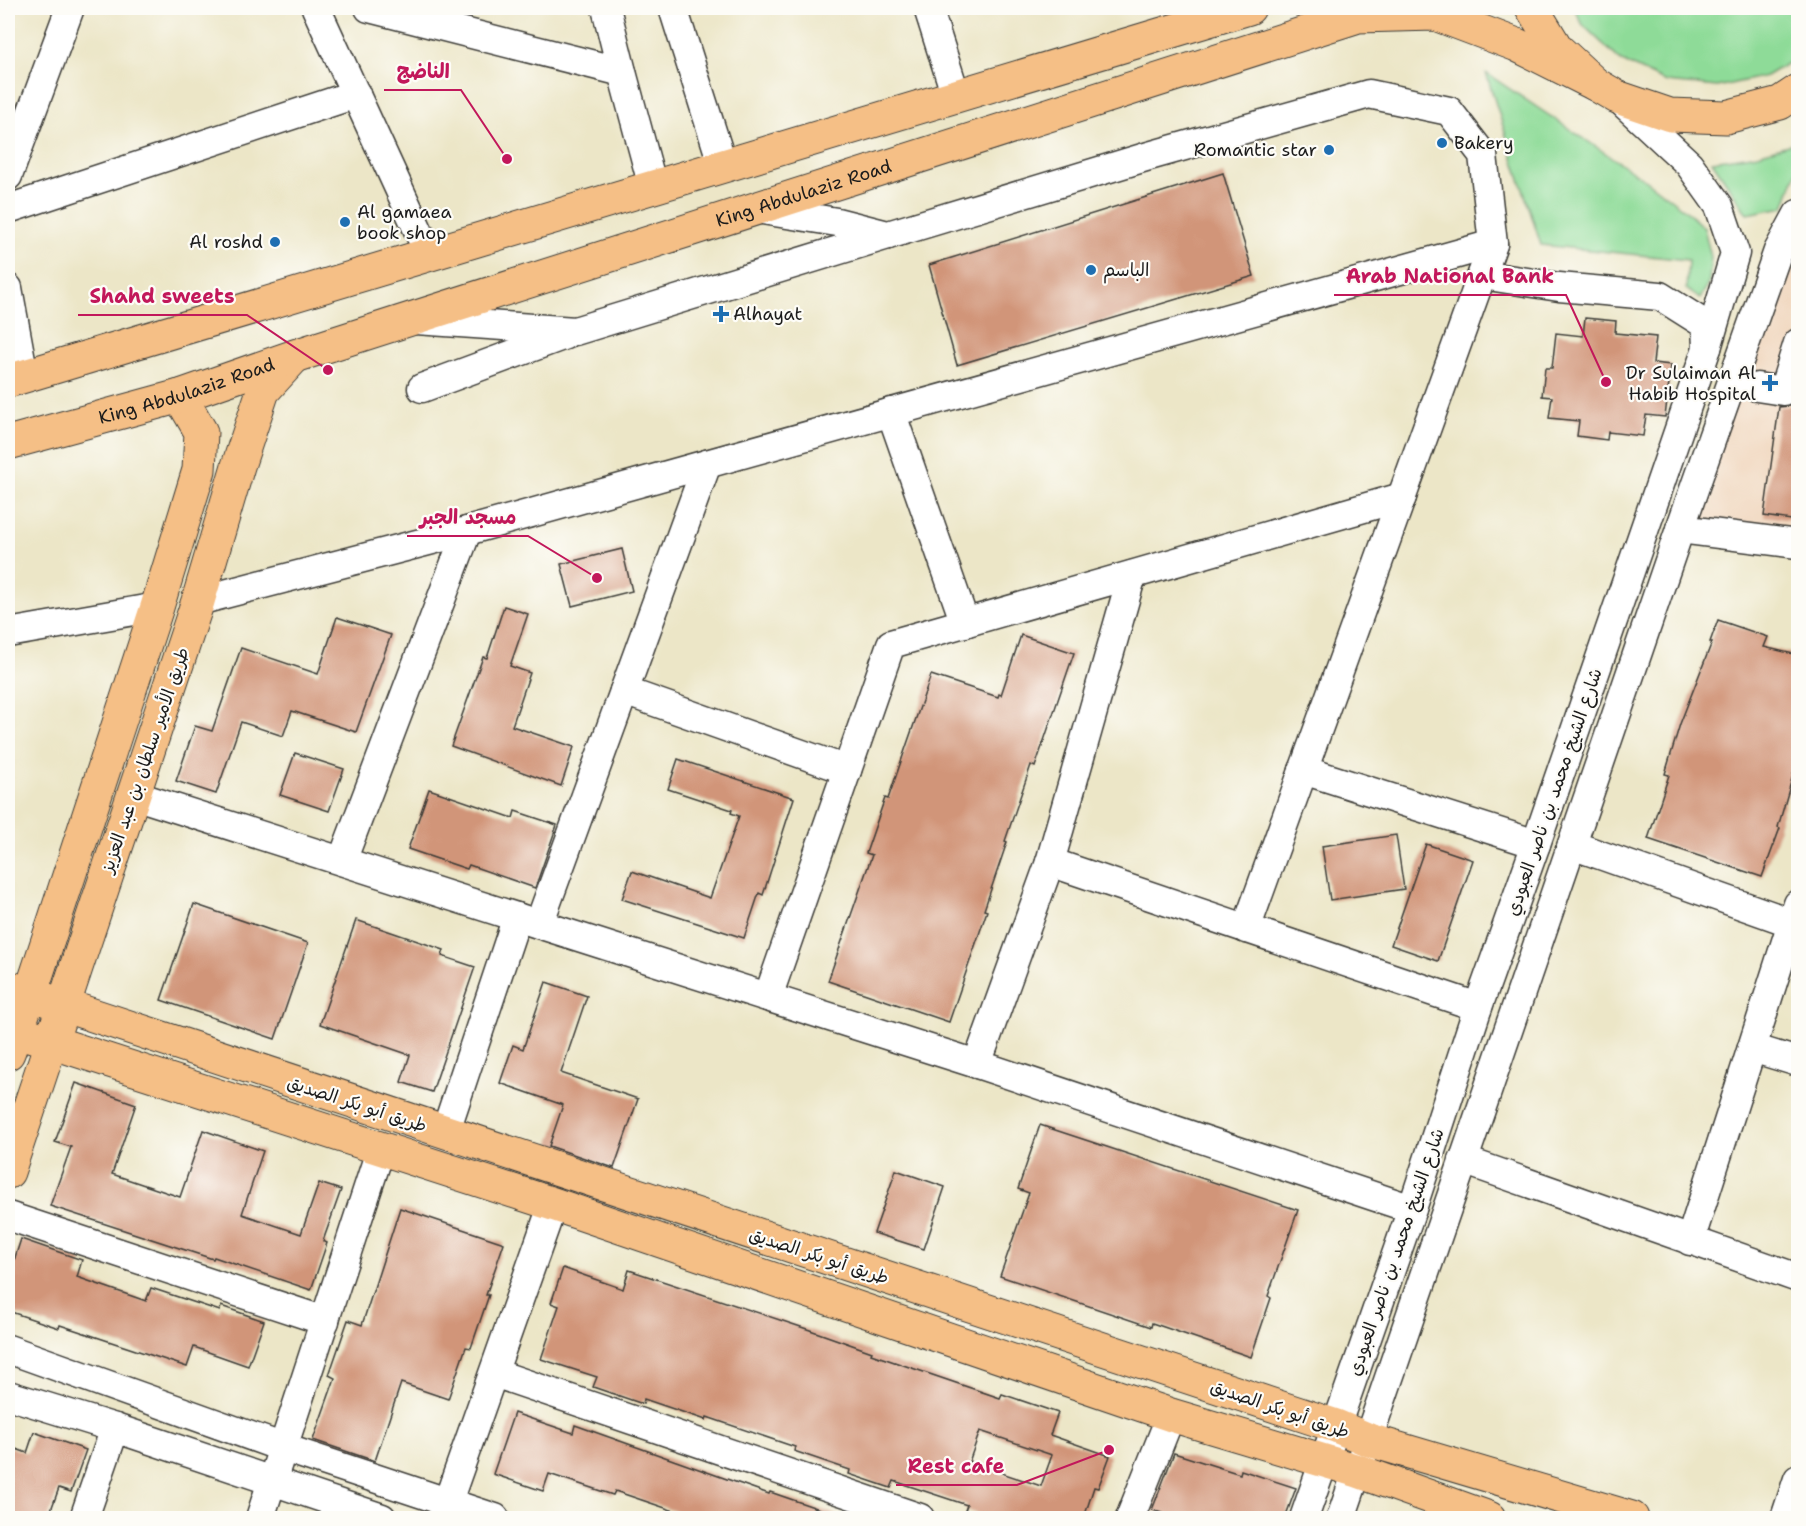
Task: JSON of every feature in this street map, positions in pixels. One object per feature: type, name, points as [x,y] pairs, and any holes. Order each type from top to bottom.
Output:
[{"type":"main road","points":[[16,379],[1249,8]]},
{"type":"main road","points":[[1532,8],[1557,49],[1606,91]]},
{"type":"main road","name":"King Abdulaziz Road","points":[[8,443],[180,396],[295,356],[1368,12],[1435,14],[1517,45],[1606,91],[1670,115],[1726,117],[1780,103],[1798,91]]},
{"type":"main road","name":"طريق الأمير سلطان بن عبد العزيز","points":[[8,1172],[198,601],[263,391],[295,356]]},
{"type":"main road","name":"طريق الأمير سلطان بن عبد العزيز","points":[[10,1037],[19,991],[157,607],[199,470],[201,432],[180,396]]},
{"type":"main road","name":"طريق أبو بكر الصديق","points":[[19,991],[1336,1426],[1369,1440],[1632,1518]]},
{"type":"main road","name":"طريق أبو بكر الصديق","points":[[10,1037],[50,1041],[381,1148],[553,1204],[1171,1415],[1358,1471],[1489,1518]]},
{"type":"street","points":[[8,176],[70,8]]},
{"type":"street","points":[[316,8],[429,254]]},
{"type":"street","points":[[369,8],[622,72]]},
{"type":"street","points":[[606,8],[653,187]]},
{"type":"street","points":[[673,8],[723,166]]},
{"type":"street","points":[[928,8],[956,96]]},
{"type":"street","name":"شارع الشيخ محمد بن ناصر العبودي","points":[[1304,1518],[1412,1209],[1478,1007],[1707,348],[1735,253],[1719,206],[1689,164],[1606,91]]},
{"type":"street","points":[[8,208],[356,94]]},
{"type":"street","points":[[423,388],[575,331],[1149,156],[1369,94],[1449,111],[1483,155],[1493,244],[1246,929]]},
{"type":"street","points":[[756,209],[837,222],[888,235]]},
{"type":"street","name":"شارع الشيخ محمد بن ناصر العبودي","points":[[1341,1518],[1680,529],[1778,251],[1798,214]]},
{"type":"street","points":[[198,601],[467,531],[1493,244]]},
{"type":"street","points":[[1482,275],[1558,287],[1660,296],[1706,325],[1707,348]]},
{"type":"street","points":[[8,288],[16,379]]},
{"type":"street","points":[[409,320],[575,331]]},
{"type":"street","points":[[1757,387],[1783,391],[1798,343]]},
{"type":"street","points":[[891,412],[965,623]]},
{"type":"street","points":[[445,1133],[528,920],[624,691],[707,464]]},
{"type":"street","points":[[768,997],[891,644],[1402,497]]},
{"type":"street","points":[[1680,529],[1798,544]]},
{"type":"street","points":[[342,861],[467,531]]},
{"type":"street","points":[[977,1064],[1050,862],[1132,575]]},
{"type":"street","points":[[8,633],[157,607]]},
{"type":"street","points":[[624,691],[847,770]]},
{"type":"street","points":[[1303,770],[1536,844]]},
{"type":"street","points":[[134,795],[977,1064],[1412,1209]]},
{"type":"street","points":[[1572,845],[1795,914],[1690,1241]]},
{"type":"street","points":[[1050,862],[1478,1007]]},
{"type":"street","points":[[1752,1048],[1798,1062]]},
{"type":"street","points":[[260,1518],[381,1148]]},
{"type":"street","points":[[1463,1160],[1798,1278]]},
{"type":"street","points":[[445,1511],[553,1204]]},
{"type":"street","points":[[8,1216],[325,1321]]},
{"type":"street","points":[[8,1349],[284,1448],[445,1511],[495,1518]]},
{"type":"street","points":[[494,1373],[920,1518]]},
{"type":"street","points":[[8,1395],[115,1428],[382,1518]]},
{"type":"street","points":[[1130,1518],[1171,1415]]},
{"type":"street","points":[[84,1518],[115,1428]]},
{"type":"street","points":[[1785,1518],[1798,1479]]},
{"type":"shaded area","name":"Dr Sulaiman Al Habib Hospital","points":[[1798,233],[1798,556],[1691,524]]},
{"type":"green space","points":[[1574,8],[1798,8],[1798,57],[1766,76],[1717,87],[1666,82],[1620,60],[1583,25]]},
{"type":"green space","points":[[1486,73],[1647,181],[1704,228],[1711,257],[1709,282],[1700,299],[1686,289],[1688,260],[1541,245]]},
{"type":"green space","points":[[1798,142],[1798,168],[1784,207],[1747,214],[1712,161],[1758,154]]},
{"type":"building","name":"الباسم","points":[[1223,173],[1254,276],[957,365],[929,265]]},
{"type":"building","points":[[1585,318],[1616,321],[1615,333],[1656,337],[1653,363],[1671,365],[1665,417],[1646,415],[1643,436],[1608,432],[1607,440],[1577,436],[1579,421],[1549,418],[1552,397],[1542,396],[1545,368],[1552,368],[1556,333],[1583,336]]},
{"type":"building","name":"Dr Sulaiman Al Habib Hospital","points":[[1797,399],[1798,521],[1764,516],[1779,407],[1789,406]]},
{"type":"building","points":[[622,549],[632,591],[572,606],[561,564]]},
{"type":"building","points":[[504,606],[528,614],[510,666],[530,673],[512,726],[574,747],[561,786],[451,746],[483,657],[487,658]]},
{"type":"building","points":[[337,617],[391,635],[356,732],[292,711],[283,736],[241,722],[216,794],[176,781],[195,726],[212,731],[241,648],[318,674]]},
{"type":"building","points":[[1718,620],[1768,637],[1764,647],[1798,655],[1798,758],[1778,827],[1780,828],[1762,877],[1648,839],[1669,775],[1665,774],[1680,724],[1712,642],[1710,642]]},
{"type":"building","points":[[1021,635],[1074,653],[1035,767],[1031,765],[1005,841],[1007,842],[984,910],[987,911],[949,1022],[828,981],[872,855],[866,853],[885,798],[888,799],[931,675],[998,697],[999,694],[1001,695]]},
{"type":"building","points":[[295,753],[344,769],[329,811],[280,795]]},
{"type":"building","points":[[678,759],[794,798],[763,895],[759,893],[744,938],[622,899],[632,871],[710,898],[739,816],[731,813],[732,810],[668,789]]},
{"type":"building","points":[[429,789],[513,818],[515,811],[557,825],[535,888],[469,865],[467,869],[408,849]]},
{"type":"building","points":[[1396,835],[1404,889],[1330,900],[1322,846]]},
{"type":"building","points":[[1426,844],[1473,860],[1438,961],[1391,945]]},
{"type":"building","points":[[194,904],[308,943],[275,1039],[161,1000]]},
{"type":"building","points":[[356,920],[444,950],[442,956],[475,967],[432,1092],[401,1082],[410,1055],[320,1024]]},
{"type":"building","points":[[546,982],[587,996],[561,1073],[638,1099],[614,1168],[549,1146],[563,1105],[500,1083],[513,1045],[523,1049]]},
{"type":"building","points":[[76,1083],[136,1104],[112,1174],[180,1197],[203,1130],[263,1151],[242,1214],[301,1234],[319,1183],[341,1190],[323,1241],[327,1243],[311,1290],[50,1206],[71,1147],[55,1142]]},
{"type":"building","points":[[1040,1125],[1298,1210],[1268,1296],[1271,1298],[1251,1357],[1152,1323],[1151,1327],[1000,1276],[1029,1193],[1018,1189]]},
{"type":"building","points":[[896,1170],[945,1187],[924,1249],[874,1233]]},
{"type":"building","points":[[400,1208],[504,1243],[471,1348],[466,1347],[448,1399],[401,1383],[375,1461],[313,1440],[335,1378],[329,1375],[348,1320],[362,1325]]},
{"type":"building","points":[[21,1239],[82,1260],[77,1277],[146,1301],[151,1288],[220,1311],[221,1306],[264,1321],[248,1366],[194,1347],[187,1367],[60,1325],[59,1328],[8,1311],[8,1279]]},
{"type":"building","points":[[563,1268],[623,1289],[629,1270],[810,1330],[872,1352],[871,1354],[1000,1398],[1002,1394],[1058,1413],[1050,1435],[1110,1456],[1098,1488],[1094,1487],[1084,1518],[989,1518],[965,1510],[967,1505],[894,1481],[891,1488],[849,1474],[850,1470],[794,1451],[795,1447],[707,1417],[706,1420],[644,1399],[643,1404],[593,1387],[597,1377],[541,1359],[559,1306],[551,1303]],"holes":[[[980,1431],[1052,1455],[1041,1486],[969,1462]]]},
{"type":"building","points":[[514,1413],[573,1433],[575,1425],[769,1494],[770,1492],[840,1516],[840,1518],[695,1518],[615,1491],[613,1495],[549,1474],[543,1491],[493,1474]]},
{"type":"building","points":[[34,1432],[86,1450],[71,1492],[59,1488],[48,1518],[8,1518],[8,1446],[27,1453]]},
{"type":"building","points":[[1174,1453],[1240,1474],[1241,1470],[1296,1488],[1285,1518],[1178,1518],[1152,1510]]},
{"type":"place","name":"Bakery","points":[[1442,143]]},
{"type":"place","name":"Romantic star","points":[[1329,150]]},
{"type":"place","name":"الناضج","points":[[507,159]]},
{"type":"place","name":"Al gamaea book shop","points":[[345,222]]},
{"type":"place","name":"Al roshd","points":[[275,242]]},
{"type":"place","name":"الباسم","points":[[1091,270]]},
{"type":"place","name":"Alhayat","points":[[721,314]]},
{"type":"place","name":"Shahd sweets","points":[[328,370]]},
{"type":"place","name":"Arab National Bank","points":[[1606,382]]},
{"type":"place","name":"Dr Sulaiman Al Habib Hospital","points":[[1770,383]]},
{"type":"place","name":"مسجد الجبر","points":[[597,578]]},
{"type":"place","name":"Rest cafe","points":[[1109,1450]]}]
